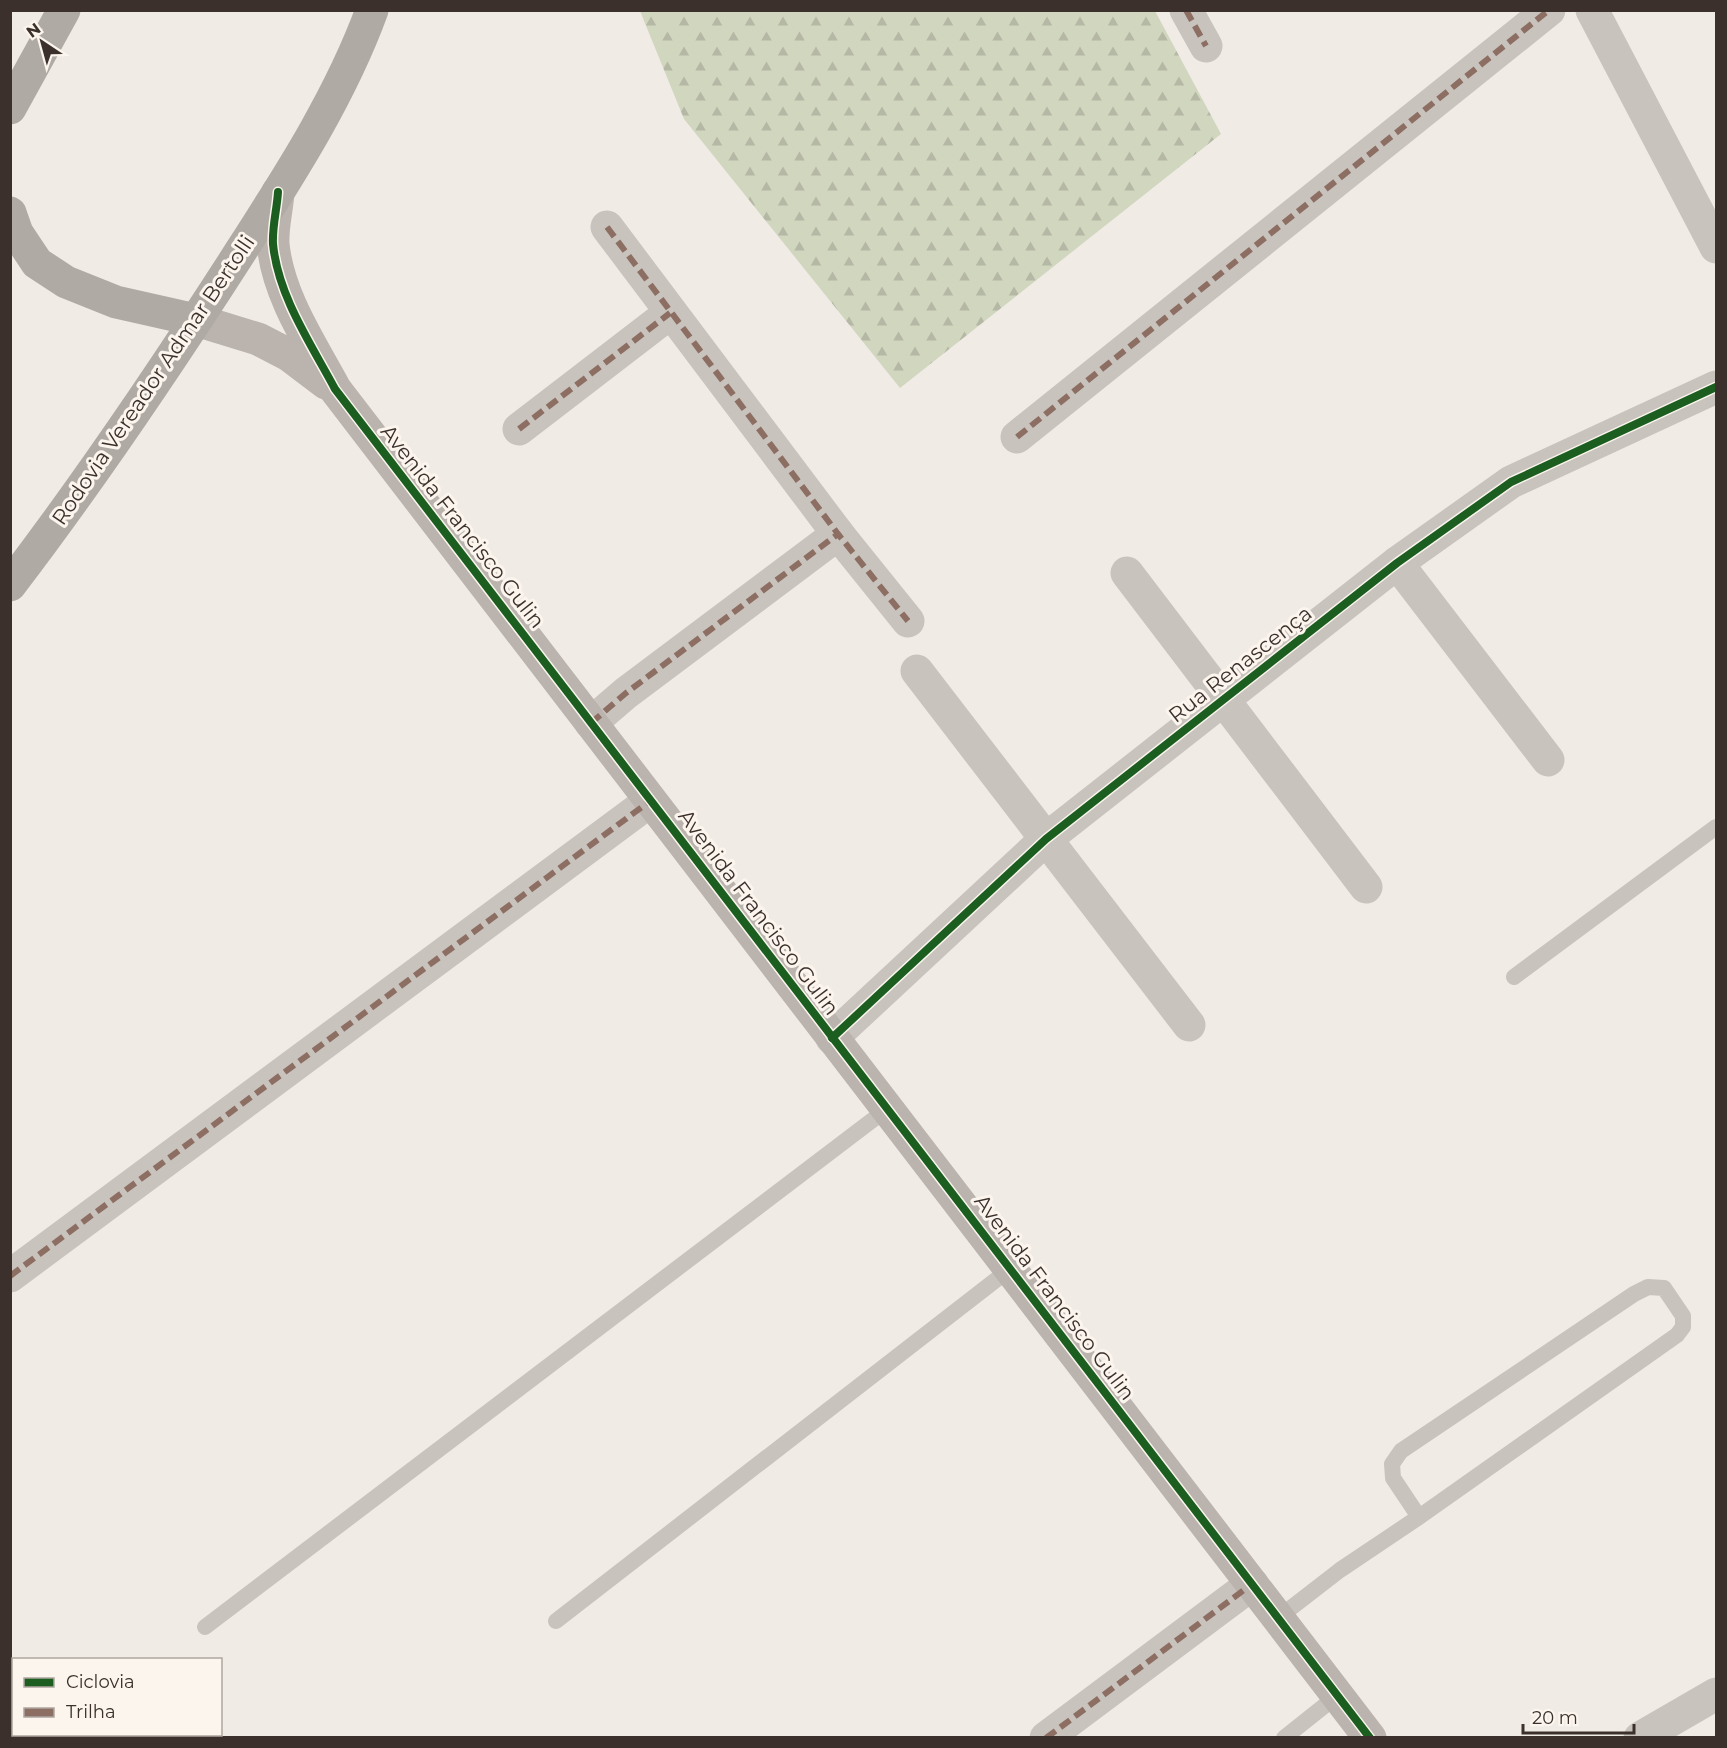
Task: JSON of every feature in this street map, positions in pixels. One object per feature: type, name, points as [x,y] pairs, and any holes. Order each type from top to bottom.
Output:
[{"type":"highway","points":[[12,110],[64,10]]},
{"type":"highway","name":"Rodovia Vereador Admar Bertolli","points":[[10,585],[57,523],[196,320],[278,192],[329,105],[365,30],[372,10]]},
{"type":"highway","points":[[10,213],[17,233],[37,263],[66,282],[116,302],[196,320]]},
{"type":"street","points":[[1186,10],[1206,46]]},
{"type":"street","points":[[1017,437],[1549,10]]},
{"type":"street","points":[[1592,10],[1716,248]]},
{"type":"street","name":"Avenida Francisco Gulin","points":[[278,192],[273,242],[280,276],[292,309],[335,389],[1370,1737]]},
{"type":"street","points":[[607,227],[838,534],[908,621]]},
{"type":"street","points":[[519,429],[670,313]]},
{"type":"street","name":"Avenida Francisco Gulin","points":[[196,320],[258,339],[279,349],[335,389]]},
{"type":"street","name":"Rua Renascença","points":[[832,1038],[1046,839],[1397,563],[1511,482],[1716,387]]},
{"type":"street","points":[[591,723],[626,693],[838,534]]},
{"type":"street","points":[[1397,563],[1548,760]]},
{"type":"street","points":[[1127,573],[1366,887]]},
{"type":"street","points":[[917,671],[1189,1025]]},
{"type":"street","points":[[10,1276],[650,801]]},
{"type":"street","points":[[1046,1737],[1252,1584]]},
{"type":"street","points":[[1640,1737],[1716,1694]]},
{"type":"lane","points":[[1514,977],[1716,827]]},
{"type":"lane","points":[[205,1628],[887,1109]]},
{"type":"lane","points":[[556,1621],[1010,1269]]},
{"type":"lane","points":[[1278,1618],[1340,1570],[1419,1517],[1677,1335],[1683,1327],[1683,1316],[1664,1288],[1648,1287],[1634,1294],[1401,1451],[1392,1464],[1393,1478],[1419,1517]]},
{"type":"lane","points":[[1284,1737],[1338,1695]]},
{"type":"green space","points":[[640,11],[1155,11],[1221,134],[900,388],[684,119]]},
{"type":"marked path","points":[[1186,10],[1206,46]]},
{"type":"marked path","points":[[1017,437],[1549,10]]},
{"type":"marked path","points":[[607,227],[838,534],[908,621]]},
{"type":"marked path","points":[[519,429],[670,313]]},
{"type":"marked path","points":[[591,723],[626,693],[838,534]]},
{"type":"marked path","points":[[10,1276],[650,801]]},
{"type":"marked path","points":[[1046,1738],[1252,1584]]},
{"type":"cycle path","points":[[278,192],[273,244],[281,282],[297,319],[335,389],[1370,1738]]},
{"type":"cycle path","points":[[832,1038],[1046,839],[1397,563],[1511,482],[1716,387]]}]
